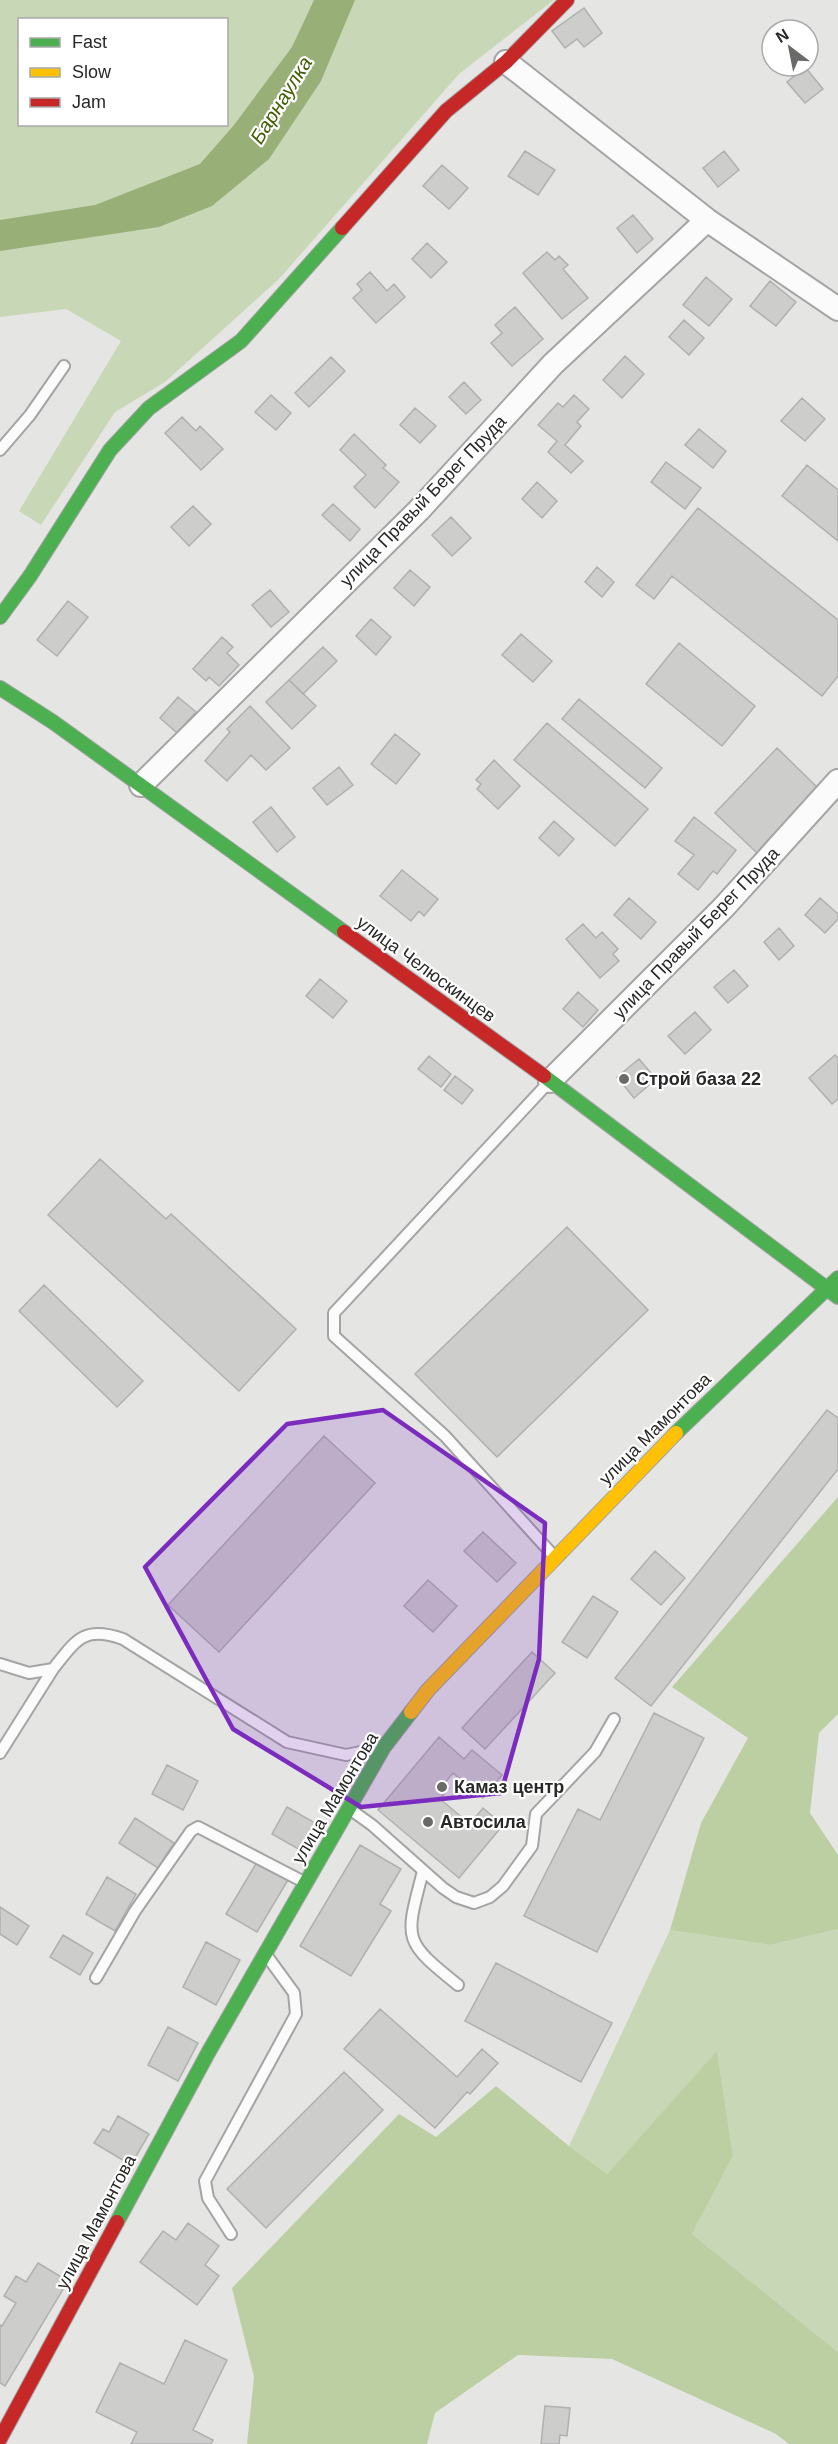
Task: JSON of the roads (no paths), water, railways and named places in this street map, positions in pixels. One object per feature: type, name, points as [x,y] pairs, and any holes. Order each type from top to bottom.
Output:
[{"type":"street","points":[[0,617],[30,576],[110,450],[149,408],[241,341],[446,111],[506,62],[567,0]]},
{"type":"street","points":[[506,62],[707,220],[838,309]]},
{"type":"street","name":"улица Правый Берег Пруда","points":[[141,785],[419,510],[553,364],[707,220]]},
{"type":"street","name":"улица Челюскинцев","points":[[0,688],[141,785],[550,1081],[838,1297]]},
{"type":"street","name":"улица Правый Берег Пруда","points":[[550,1081],[724,907],[838,781]]},
{"type":"street","name":"улица Мамонтова","points":[[2,2431],[202,2064],[384,1747],[428,1690],[554,1557],[825,1287],[838,1278]]},
{"type":"lane","points":[[0,450],[30,415],[64,366]]},
{"type":"lane","points":[[550,1081],[334,1313],[334,1336],[445,1436],[554,1557]]},
{"type":"lane","points":[[0,1753],[53,1669],[75,1641],[87,1634],[102,1631],[123,1639],[287,1742],[346,1755],[384,1747]]},
{"type":"lane","points":[[0,1664],[29,1673],[53,1669]]},
{"type":"lane","points":[[348,1809],[372,1825],[456,1897],[474,1903],[490,1897],[503,1886],[532,1846],[536,1814],[595,1752],[614,1719]]},
{"type":"lane","points":[[96,1978],[135,1911],[191,1831],[198,1827],[305,1882]]},
{"type":"lane","points":[[423,1871],[414,1906],[410,1936],[421,1955],[458,1985]]},
{"type":"lane","points":[[231,2234],[208,2198],[205,2181],[296,2014],[294,1993],[265,1953]]},
{"type":"water","name":"Барнаулка","points":[[314,0],[355,0],[321,81],[269,159],[212,206],[159,227],[0,251],[0,220],[95,205],[200,164],[234,125],[292,47]]},
{"type":"place","name":"Строй база 22","points":[[624,1079]]},
{"type":"place","name":"Камаз центр","points":[[442,1787]]},
{"type":"place","name":"Автосила","points":[[428,1822]]}]
